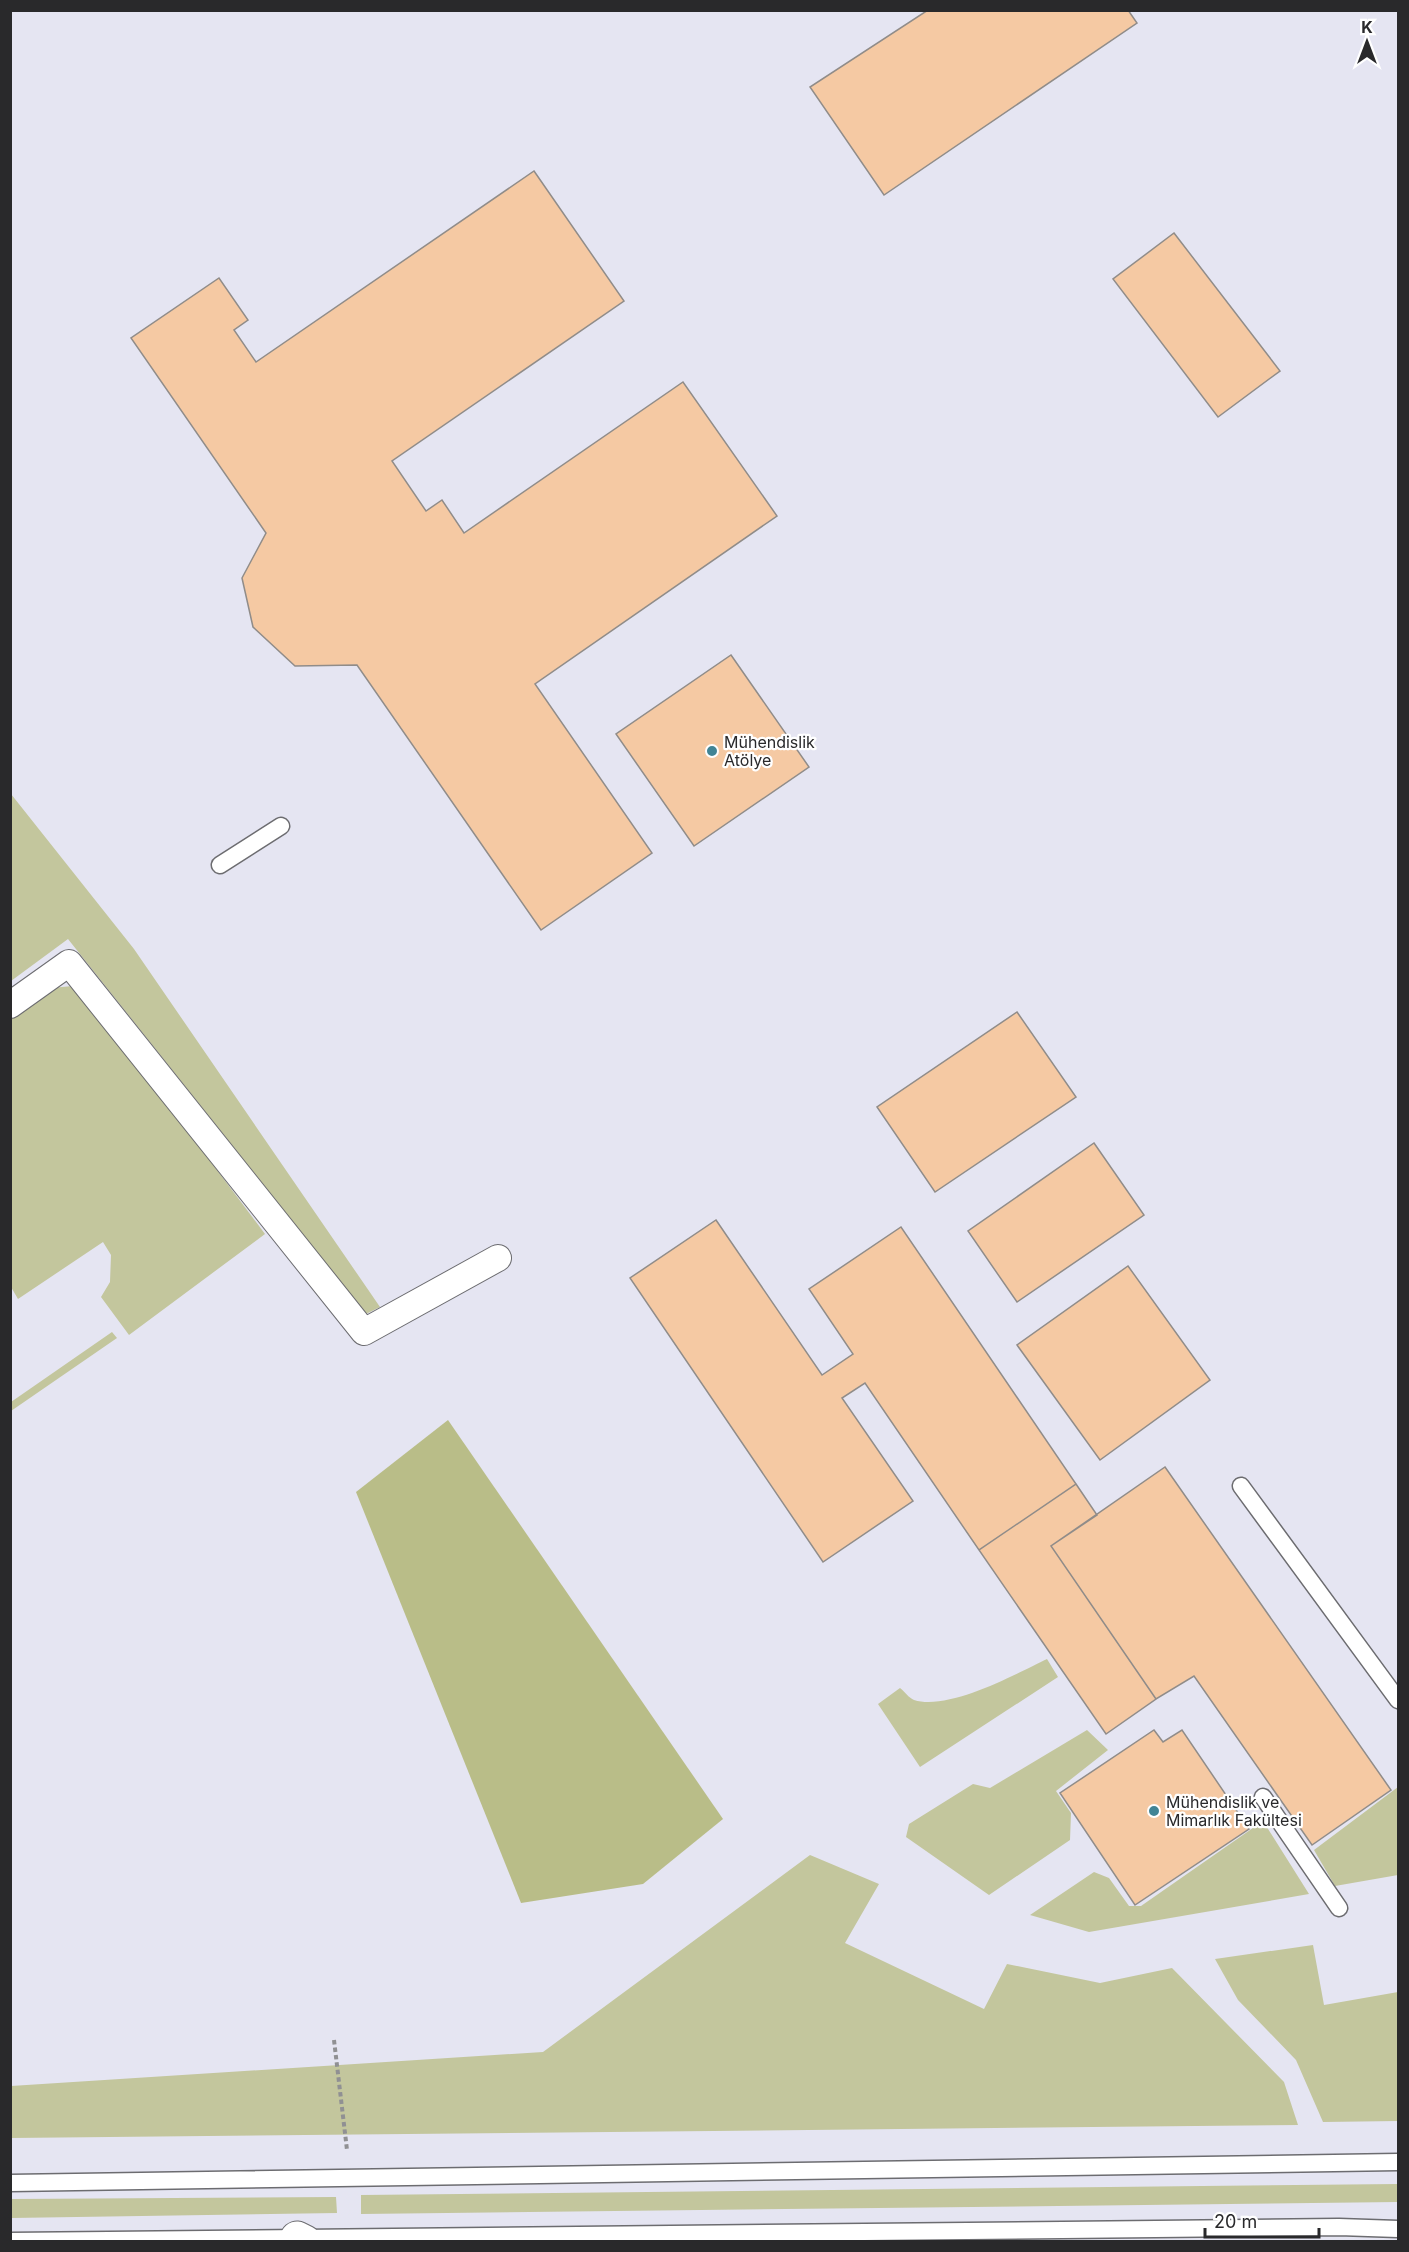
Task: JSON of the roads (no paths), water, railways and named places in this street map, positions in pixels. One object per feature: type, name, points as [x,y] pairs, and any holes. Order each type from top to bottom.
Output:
[{"type":"street","points":[[10,1005],[69,963],[364,1332],[498,1258]]},
{"type":"lane","points":[[220,865],[280,826]]},
{"type":"lane","points":[[1241,1486],[1398,1700]]},
{"type":"lane","points":[[1263,1797],[1339,1908]]},
{"type":"lane","points":[[10,2182],[1398,2162]]},
{"type":"lane","points":[[10,2241],[301,2240],[1315,2227],[1398,2229]]},
{"type":"place","name":"Mühendislik Atölye","points":[[712,751]]},
{"type":"place","name":"Mühendislik ve Mimarlık Fakültesi","points":[[1154,1811]]}]
